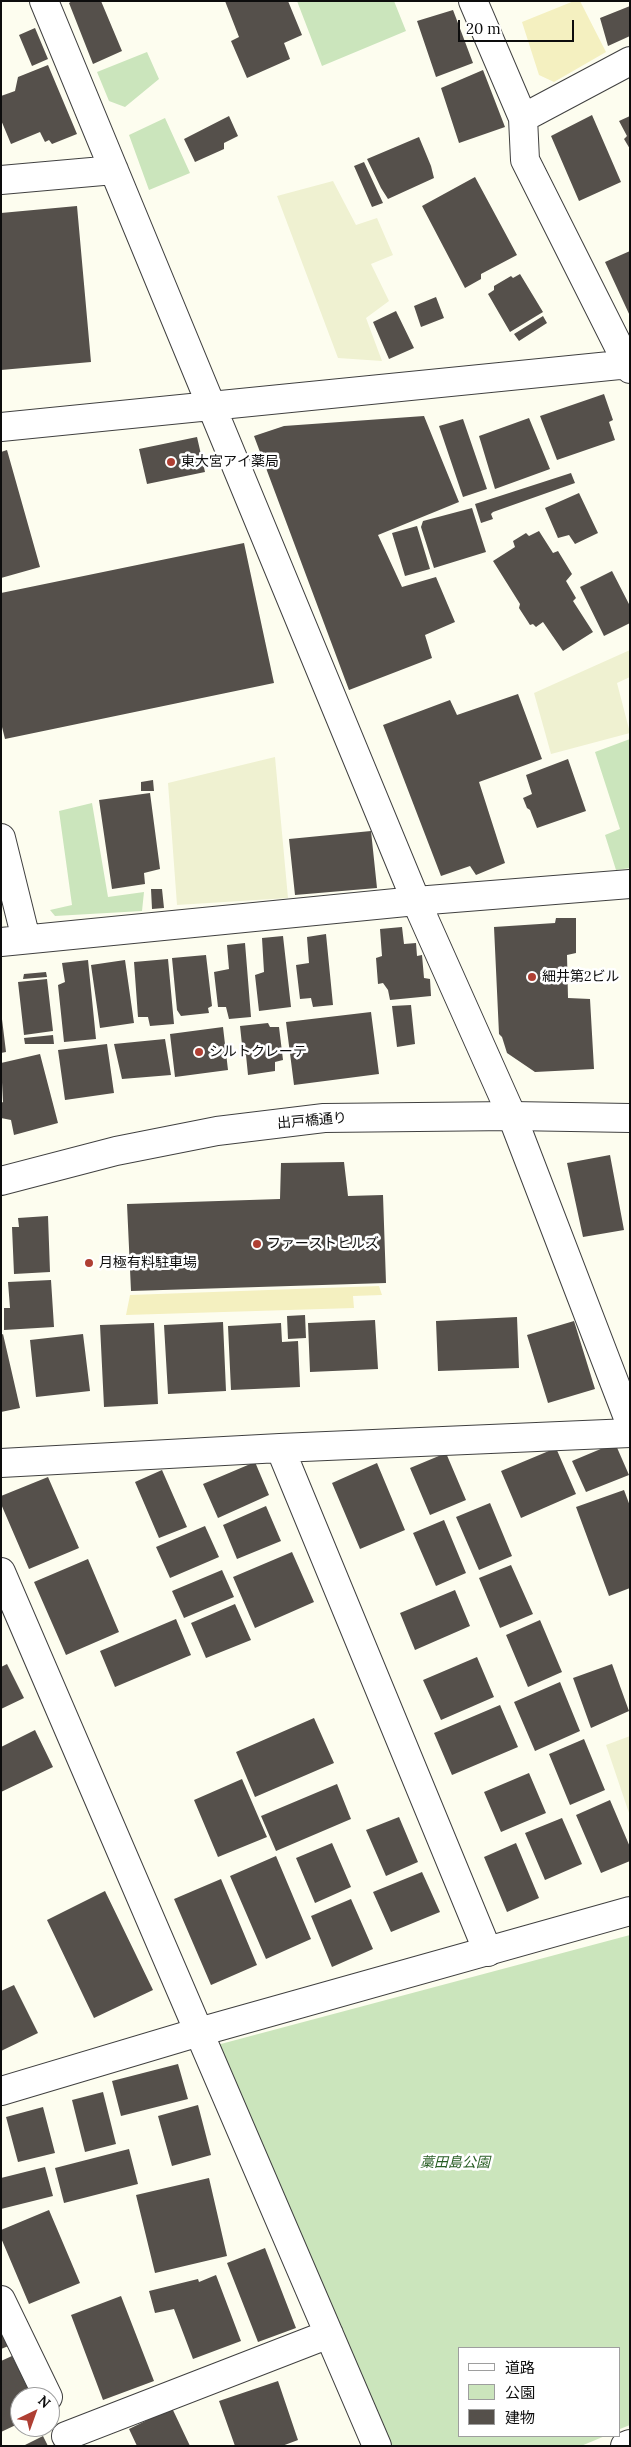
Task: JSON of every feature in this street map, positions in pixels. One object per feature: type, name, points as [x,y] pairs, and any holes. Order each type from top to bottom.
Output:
[{"type":"street","points":[[44,1],[416,901],[512,1116],[630,1423]]},
{"type":"street","points":[[1,427],[211,405],[629,366],[525,160],[523,118],[473,1]]},
{"type":"street","points":[[523,118],[630,61]]},
{"type":"street","points":[[1,180],[114,170]]},
{"type":"street","points":[[1,838],[14,940],[416,901],[630,884]]},
{"type":"street","name":"出戸橋通り","points":[[1,1181],[116,1150],[217,1132],[324,1118],[512,1116],[630,1118]]},
{"type":"street","points":[[1,1463],[280,1448],[630,1433]]},
{"type":"street","points":[[280,1448],[488,1952]]},
{"type":"street","points":[[1,1572],[377,2446]]},
{"type":"street","points":[[1,2091],[199,2032],[630,1911]]},
{"type":"street","points":[[1,2300],[43,2387]]},
{"type":"street","points":[[60,2424],[68,2441],[329,2334]]},
{"type":"street","points":[[625,2446],[630,2444]]},
{"type":"green space","points":[[297,1],[394,1],[406,31],[322,66]]},
{"type":"green space","points":[[147,52],[159,79],[125,107],[109,101],[97,72]]},
{"type":"green space","points":[[165,118],[190,173],[149,190],[129,135]]},
{"type":"green space","points":[[333,181],[356,225],[377,218],[393,255],[371,264],[389,301],[366,318],[382,361],[338,358],[277,196]]},
{"type":"green space","points":[[630,650],[630,677],[617,683],[630,733],[551,754],[534,693]]},
{"type":"green space","points":[[630,739],[630,868],[616,870],[605,835],[620,829],[595,752]]},
{"type":"green space","points":[[275,757],[288,898],[177,905],[168,783]]},
{"type":"green space","points":[[92,803],[108,897],[144,892],[142,911],[55,916],[50,910],[72,905],[59,811]]},
{"type":"green space","points":[[630,1736],[630,1816],[606,1745]]},
{"type":"green space","name":"藁田島公園","points":[[630,1935],[630,2425],[621,2429],[621,2347],[458,2347],[458,2437],[603,2437],[581,2446],[383,2446],[217,2045]]},
{"type":"sand","points":[[574,1],[580,1],[606,52],[554,82],[539,75],[522,22]]},
{"type":"sand","points":[[379,1286],[382,1295],[353,1296],[354,1308],[126,1315],[130,1295]]},
{"type":"building","points":[[72,1],[101,1],[122,51],[93,64],[69,3]]},
{"type":"building","points":[[225,1],[288,1],[302,35],[284,43],[290,59],[247,78],[231,41],[239,37]]},
{"type":"building","points":[[630,6],[630,36],[608,46],[600,18]]},
{"type":"building","points":[[453,10],[473,63],[436,77],[417,21]]},
{"type":"building","points":[[35,28],[48,59],[32,66],[19,35]]},
{"type":"building","points":[[48,65],[77,134],[52,144],[49,140],[45,142],[40,132],[11,144],[1,120],[1,96],[15,91],[18,77]]},
{"type":"building","points":[[483,70],[505,127],[459,143],[441,88]]},
{"type":"building","points":[[592,115],[621,182],[579,201],[551,136]]},
{"type":"building","points":[[229,116],[238,136],[224,143],[224,149],[195,162],[184,139]]},
{"type":"building","points":[[630,116],[630,149],[624,139],[627,136],[619,121]]},
{"type":"building","points":[[419,137],[434,178],[388,199],[367,159]]},
{"type":"building","points":[[364,162],[383,203],[372,207],[354,166]]},
{"type":"building","points":[[475,177],[517,255],[481,274],[481,279],[465,288],[422,206]]},
{"type":"building","points":[[77,206],[91,362],[1,370],[1,213]]},
{"type":"building","points":[[630,251],[630,316],[605,262]]},
{"type":"building","points":[[520,274],[543,312],[510,332],[488,294],[494,290],[494,286],[511,276],[513,278]]},
{"type":"building","points":[[436,297],[444,318],[421,327],[414,306]]},
{"type":"building","points":[[396,311],[414,348],[389,359],[373,322]]},
{"type":"building","points":[[543,316],[547,323],[519,341],[514,334]]},
{"type":"building","points":[[604,394],[613,420],[609,422],[615,440],[557,460],[540,416]]},
{"type":"building","points":[[424,416],[459,502],[378,535],[402,587],[436,577],[455,622],[425,635],[432,658],[349,690],[254,436],[284,426]]},
{"type":"building","points":[[529,418],[550,469],[495,489],[479,436]]},
{"type":"building","points":[[463,419],[487,489],[463,497],[439,426]]},
{"type":"building","points":[[197,437],[205,472],[147,484],[139,449]]},
{"type":"building","points":[[7,450],[40,567],[1,578],[1,452]]},
{"type":"building","points":[[571,473],[575,483],[493,512],[491,514],[493,519],[481,523],[475,504]]},
{"type":"building","points":[[579,493],[598,533],[575,544],[569,535],[558,538],[545,508]]},
{"type":"building","points":[[472,508],[486,552],[434,568],[421,527],[423,521]]},
{"type":"building","points":[[417,526],[430,569],[405,576],[392,533]]},
{"type":"building","points":[[539,531],[553,553],[558,551],[572,574],[566,581],[576,598],[573,601],[593,632],[563,651],[543,622],[536,627],[533,624],[530,625],[519,608],[520,604],[493,561],[515,547],[513,541],[526,533],[529,536]]},
{"type":"building","points":[[244,543],[274,683],[5,739],[1,723],[1,593]]},
{"type":"building","points":[[612,571],[630,606],[630,623],[604,636],[580,587]]},
{"type":"building","points":[[518,694],[542,759],[479,782],[505,863],[476,875],[470,866],[441,876],[383,725],[450,700],[457,715]]},
{"type":"building","points":[[568,759],[586,811],[537,828],[523,798],[532,794],[526,775]]},
{"type":"building","points":[[153,780],[154,791],[141,791],[141,782]]},
{"type":"building","points":[[150,793],[160,869],[144,873],[145,884],[112,889],[99,800]]},
{"type":"building","points":[[371,831],[377,888],[295,895],[289,839]]},
{"type":"building","points":[[151,889],[162,889],[164,908],[152,909]]},
{"type":"building","name":"細井第2ビル","points":[[556,918],[576,918],[576,953],[567,955],[568,998],[590,999],[594,1069],[535,1072],[507,1053],[502,1037],[499,1034],[494,927],[555,923]]},
{"type":"building","points":[[402,927],[404,944],[416,943],[417,956],[422,955],[424,978],[430,979],[431,996],[390,1000],[388,990],[383,983],[378,984],[376,958],[382,956],[380,929]]},
{"type":"building","points":[[326,934],[333,1005],[313,1007],[311,998],[300,999],[296,965],[309,963],[307,937]]},
{"type":"building","points":[[283,936],[291,1007],[259,1011],[255,975],[264,972],[262,938]]},
{"type":"building","points":[[245,943],[251,1017],[229,1019],[226,1007],[218,1007],[214,972],[229,969],[227,945]]},
{"type":"building","points":[[206,955],[212,1006],[208,1008],[209,1013],[181,1016],[177,1010],[172,958]]},
{"type":"building","points":[[168,959],[174,1024],[150,1026],[148,1017],[138,1017],[134,962]]},
{"type":"building","points":[[88,960],[96,1039],[64,1042],[58,985],[65,982],[62,963]]},
{"type":"building","points":[[125,960],[134,1023],[100,1028],[91,965]]},
{"type":"building","points":[[46,972],[47,977],[23,979],[24,974]]},
{"type":"building","points":[[47,979],[53,1031],[24,1035],[18,982]]},
{"type":"building","points":[[411,1005],[415,1044],[397,1047],[392,1006]]},
{"type":"building","points":[[1,1011],[6,1052],[1,1053]]},
{"type":"building","points":[[371,1012],[379,1074],[294,1085],[286,1022]]},
{"type":"building","points":[[268,1023],[270,1027],[279,1027],[283,1060],[275,1062],[275,1071],[248,1075],[246,1055],[243,1054],[240,1026]]},
{"type":"building","name":"シルトクレーテ","points":[[223,1027],[228,1070],[175,1077],[170,1034]]},
{"type":"building","points":[[53,1035],[54,1044],[25,1044],[24,1038]]},
{"type":"building","points":[[165,1039],[171,1075],[122,1079],[114,1044]]},
{"type":"building","points":[[107,1044],[114,1093],[65,1100],[58,1050]]},
{"type":"building","points":[[40,1054],[58,1123],[14,1135],[11,1120],[1,1118],[1,1103],[3,1102],[1,1063]]},
{"type":"building","points":[[610,1155],[624,1230],[583,1237],[567,1163]]},
{"type":"building","name":"ファーストヒルズ","points":[[344,1162],[348,1196],[383,1195],[386,1283],[131,1291],[127,1204],[280,1199],[281,1163]]},
{"type":"building","points":[[48,1216],[50,1272],[14,1274],[12,1227],[19,1227],[18,1218]]},
{"type":"building","points":[[51,1280],[54,1327],[4,1330],[4,1308],[10,1308],[8,1282]]},
{"type":"building","points":[[305,1315],[306,1338],[288,1339],[287,1316]]},
{"type":"building","points":[[517,1317],[519,1368],[438,1371],[436,1321]]},
{"type":"building","points":[[375,1320],[378,1369],[310,1372],[308,1323]]},
{"type":"building","points":[[574,1321],[595,1389],[548,1403],[527,1335]]},
{"type":"building","points":[[223,1322],[226,1391],[168,1394],[164,1325]]},
{"type":"building","points":[[154,1323],[158,1404],[104,1407],[100,1325]]},
{"type":"building","points":[[281,1323],[282,1342],[298,1341],[300,1387],[231,1390],[228,1326]]},
{"type":"building","points":[[3,1334],[20,1408],[1,1412],[1,1335]]},
{"type":"building","points":[[83,1334],[90,1391],[36,1397],[30,1340]]},
{"type":"building","points":[[615,1443],[629,1475],[586,1492],[572,1461]]},
{"type":"building","points":[[556,1448],[576,1494],[521,1518],[501,1471]]},
{"type":"building","points":[[446,1453],[466,1500],[430,1515],[410,1468]]},
{"type":"building","points":[[255,1462],[269,1495],[218,1518],[203,1484]]},
{"type":"building","points":[[377,1463],[405,1530],[360,1549],[332,1483]]},
{"type":"building","points":[[162,1470],[187,1527],[159,1538],[135,1482]]},
{"type":"building","points":[[48,1477],[79,1548],[29,1569],[1,1504],[1,1496]]},
{"type":"building","points":[[624,1490],[630,1506],[630,1588],[609,1596],[576,1507]]},
{"type":"building","points":[[490,1503],[512,1556],[479,1570],[456,1517]]},
{"type":"building","points":[[266,1506],[281,1541],[237,1559],[223,1525]]},
{"type":"building","points":[[444,1520],[466,1573],[436,1586],[413,1533]]},
{"type":"building","points":[[205,1526],[219,1557],[170,1578],[156,1547]]},
{"type":"building","points":[[292,1552],[314,1602],[255,1628],[233,1577]]},
{"type":"building","points":[[88,1559],[119,1632],[66,1655],[34,1582]]},
{"type":"building","points":[[511,1565],[533,1614],[500,1628],[479,1578]]},
{"type":"building","points":[[222,1570],[234,1597],[184,1618],[172,1591]]},
{"type":"building","points":[[455,1590],[470,1626],[415,1650],[400,1613]]},
{"type":"building","points":[[235,1604],[251,1640],[206,1658],[191,1623]]},
{"type":"building","points":[[176,1619],[191,1655],[115,1687],[100,1651]]},
{"type":"building","points":[[540,1620],[562,1672],[528,1687],[506,1635]]},
{"type":"building","points":[[477,1657],[494,1697],[441,1720],[423,1680]]},
{"type":"building","points":[[7,1664],[24,1698],[1,1709],[1,1667]]},
{"type":"building","points":[[612,1664],[629,1711],[591,1728],[573,1678]]},
{"type":"building","points":[[560,1682],[580,1731],[535,1751],[514,1702]]},
{"type":"building","points":[[500,1705],[518,1747],[452,1775],[434,1733]]},
{"type":"building","points":[[314,1718],[334,1763],[255,1797],[236,1752]]},
{"type":"building","points":[[35,1730],[53,1767],[1,1792],[1,1747]]},
{"type":"building","points":[[584,1739],[605,1790],[570,1805],[549,1754]]},
{"type":"building","points":[[529,1773],[546,1813],[501,1832],[484,1792]]},
{"type":"building","points":[[242,1779],[267,1837],[218,1857],[194,1800]]},
{"type":"building","points":[[337,1784],[351,1819],[276,1851],[261,1816]]},
{"type":"building","points":[[610,1800],[630,1847],[630,1861],[601,1873],[576,1815]]},
{"type":"building","points":[[399,1817],[418,1862],[386,1876],[366,1830]]},
{"type":"building","points":[[562,1818],[582,1864],[545,1880],[525,1833]]},
{"type":"building","points":[[332,1843],[351,1887],[315,1903],[296,1858]]},
{"type":"building","points":[[516,1843],[539,1898],[507,1912],[484,1857]]},
{"type":"building","points":[[276,1856],[311,1939],[266,1959],[230,1876]]},
{"type":"building","points":[[422,1872],[440,1912],[391,1932],[373,1892]]},
{"type":"building","points":[[221,1879],[257,1965],[211,1985],[174,1899]]},
{"type":"building","points":[[105,1891],[153,1990],[94,2018],[47,1920]]},
{"type":"building","points":[[351,1899],[373,1949],[332,1967],[311,1916]]},
{"type":"building","points":[[14,1985],[38,2033],[1,2051],[1,1991]]},
{"type":"building","points":[[178,2064],[188,2099],[121,2116],[112,2081]]},
{"type":"building","points":[[103,2092],[116,2144],[85,2152],[72,2100]]},
{"type":"building","points":[[198,2105],[211,2155],[172,2166],[158,2116]]},
{"type":"building","points":[[43,2107],[55,2153],[18,2162],[6,2117]]},
{"type":"building","points":[[129,2149],[138,2184],[64,2203],[55,2168]]},
{"type":"building","points":[[45,2167],[53,2196],[1,2209],[1,2178]]},
{"type":"building","points":[[209,2178],[227,2256],[155,2273],[136,2195]]},
{"type":"building","points":[[49,2210],[80,2283],[29,2304],[1,2238],[1,2230]]},
{"type":"building","points":[[265,2248],[296,2328],[258,2342],[227,2263]]},
{"type":"building","points":[[216,2275],[241,2341],[193,2359],[174,2309],[155,2313],[149,2291],[198,2279],[199,2282]]},
{"type":"building","points":[[121,2296],[154,2381],[103,2400],[71,2315]]},
{"type":"building","points":[[1,2325],[11,2345],[1,2349]]},
{"type":"building","points":[[12,2356],[27,2387],[10,2387],[10,2428],[1,2432],[1,2361]]},
{"type":"building","points":[[278,2381],[298,2440],[282,2446],[235,2446],[219,2401]]},
{"type":"building","points":[[172,2408],[190,2446],[137,2446],[129,2429]]},
{"type":"building","points":[[44,2437],[48,2446],[23,2446]]},
{"type":"place","name":"東大宮アイ薬局","points":[[171,462]]},
{"type":"place","name":"細井第2ビル","points":[[532,977]]},
{"type":"place","name":"シルトクレーテ","points":[[199,1052]]},
{"type":"place","name":"ファーストヒルズ","points":[[257,1244]]},
{"type":"place","name":"月極有料駐車場","points":[[89,1263]]}]
